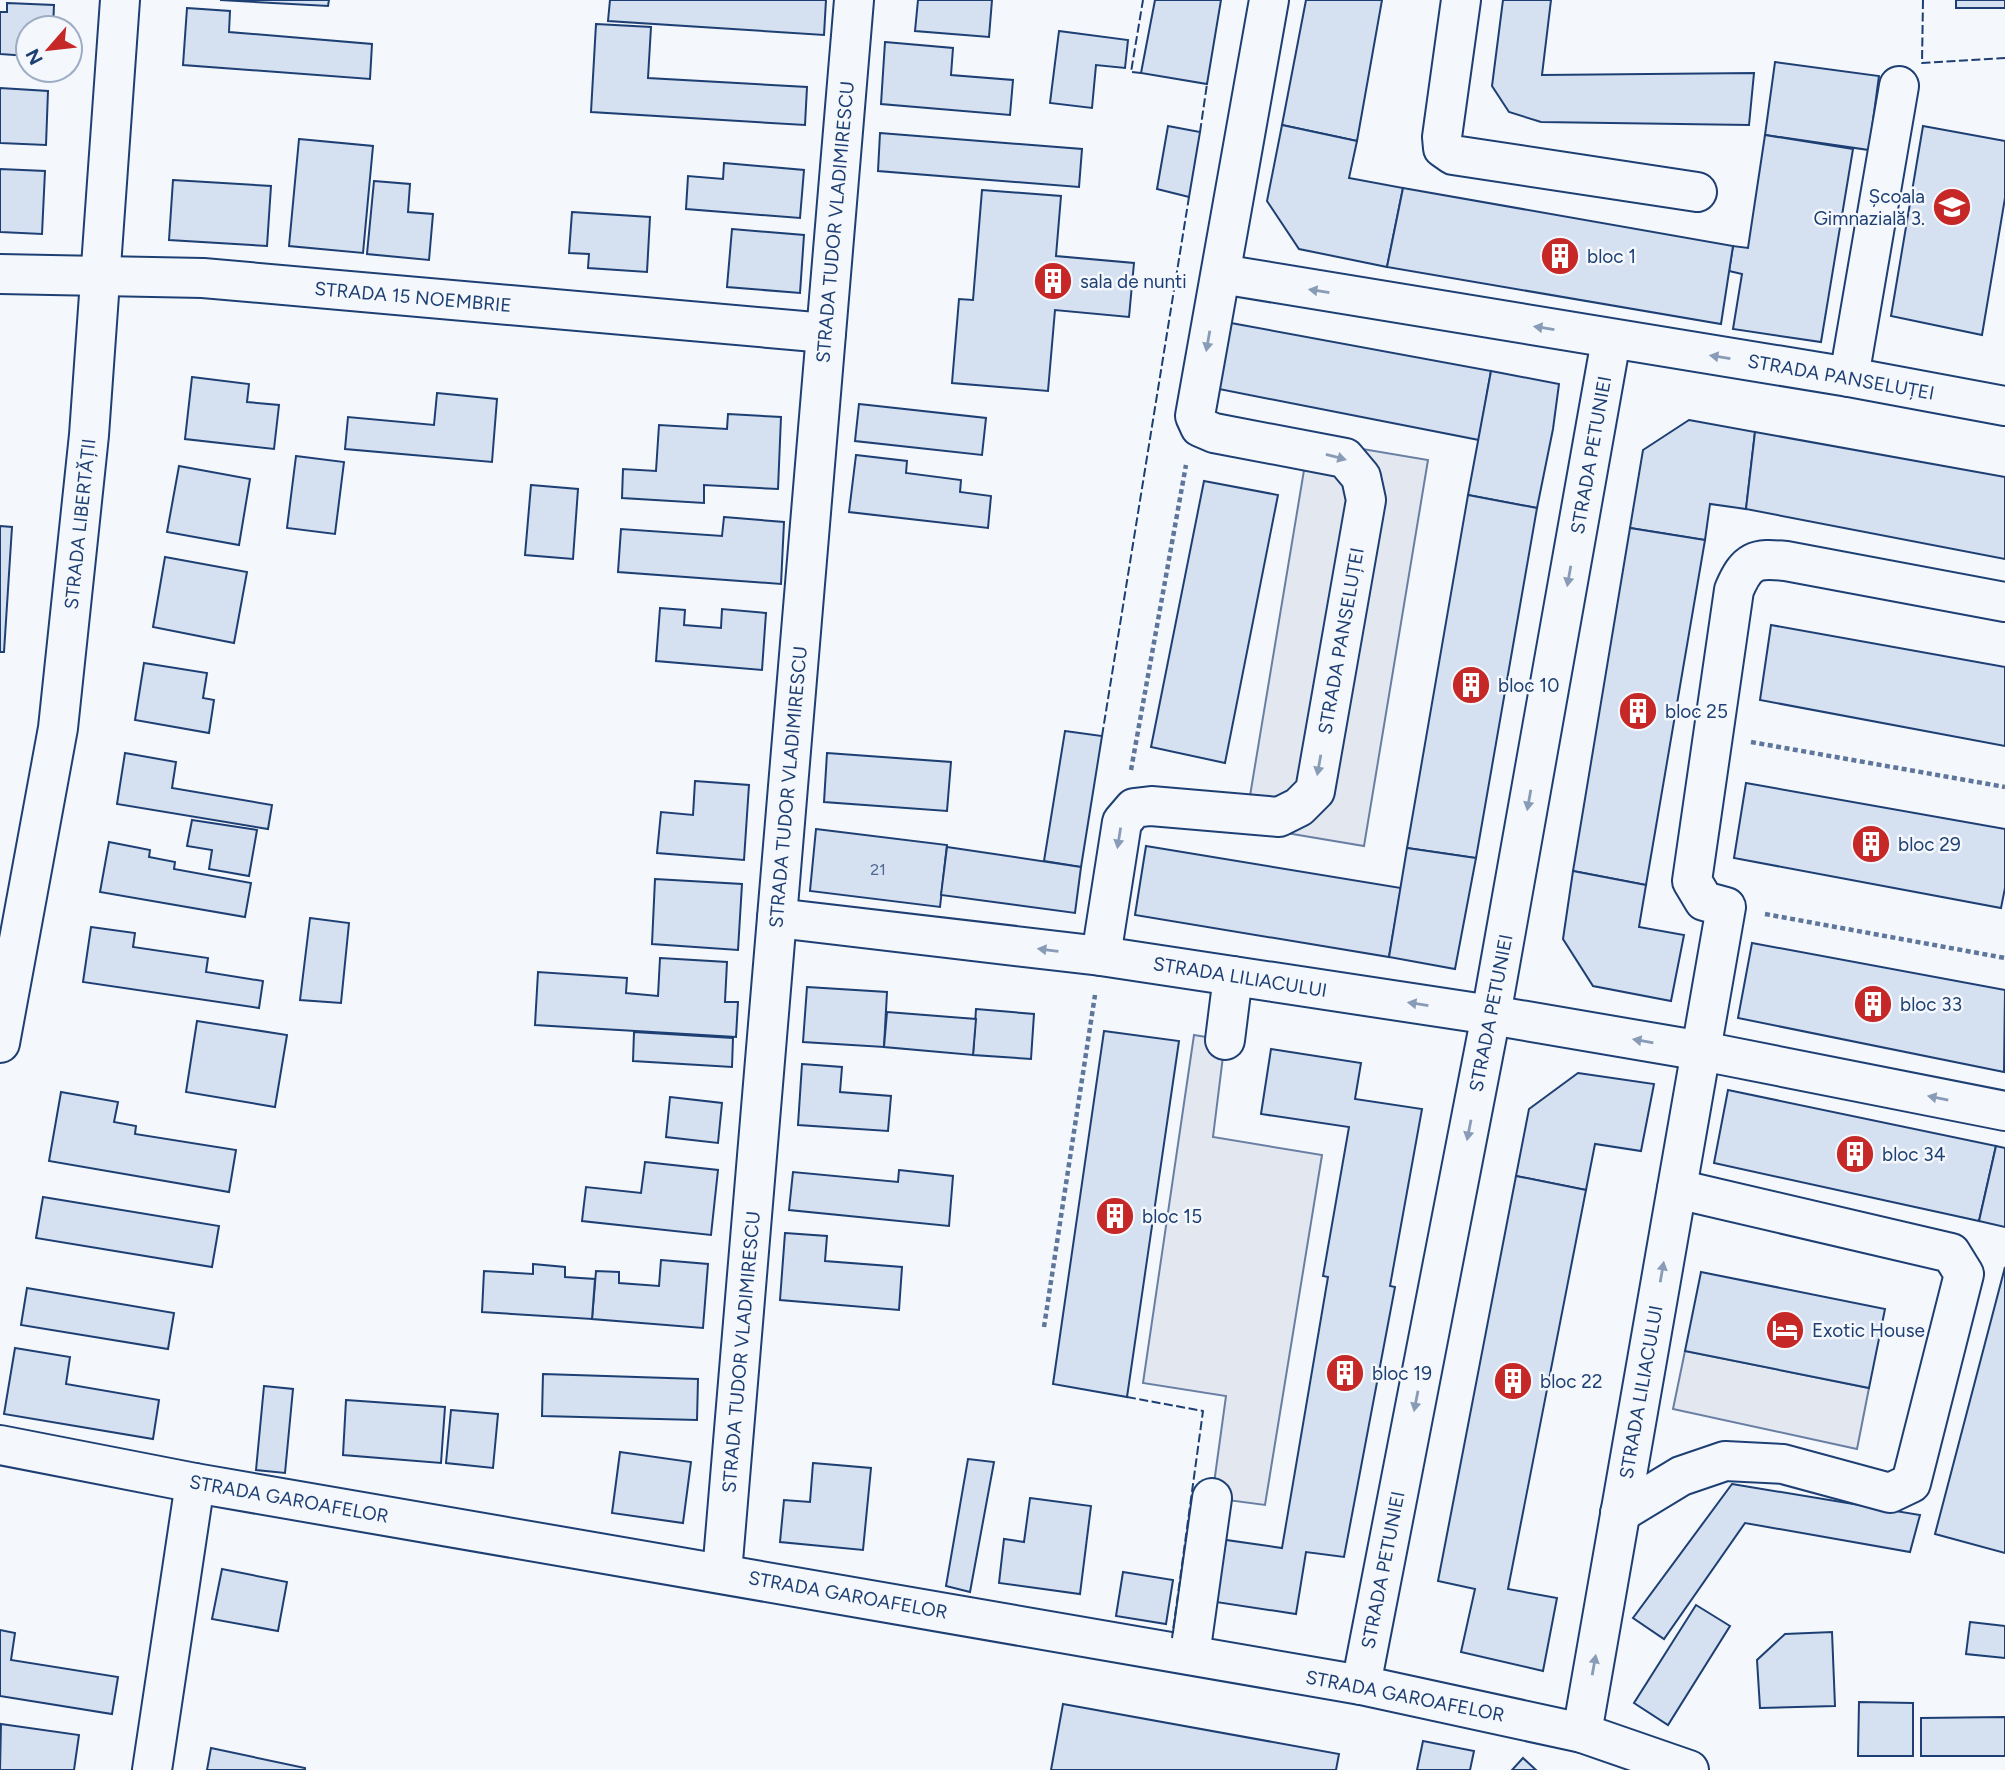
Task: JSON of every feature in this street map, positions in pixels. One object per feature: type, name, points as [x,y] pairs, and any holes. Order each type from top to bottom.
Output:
[{"type":"street","name":"STRADA LIBERTĂȚII","points":[[0,1042],[58,728],[89,435],[120,0]]},
{"type":"street","name":"STRADA TUDOR VLADIMIRESCU","points":[[722,1573],[854,0]]},
{"type":"street","points":[[1195,416],[1269,0]]},
{"type":"street","points":[[1461,0],[1443,148],[1453,155],[1697,192]]},
{"type":"street","points":[[1849,377],[1899,86]]},
{"type":"street","name":"STRADA 15 NOEMBRIE","points":[[0,274],[203,278],[826,333]]},
{"type":"street","name":"STRADA PANSELUȚEI","points":[[1220,274],[1849,377],[2005,406]]},
{"type":"street","name":"STRADA PETUNIEI","points":[[1361,1685],[1491,1015],[1611,340]]},
{"type":"street","name":"STRADA PANSELUȚEI","points":[[1122,822],[1134,808],[1151,806],[1279,817],[1299,807],[1315,790],[1320,764],[1366,500],[1361,478],[1346,458],[1214,433],[1200,426],[1195,416]]},
{"type":"street","points":[[1702,1051],[1726,907],[1704,901],[1692,881],[1734,590],[1742,571],[1762,559],[1786,561],[2005,602]]},
{"type":"street","points":[[1101,956],[1122,822]]},
{"type":"street","name":"STRADA LILIACULUI","points":[[777,918],[1101,956],[1491,1015],[1702,1051],[2005,1111]]},
{"type":"street","points":[[1225,1040],[1233,976]]},
{"type":"street","name":"STRADA LILIACULUI","points":[[1582,1733],[1702,1051]]},
{"type":"street","points":[[1620,1513],[1681,1476],[1725,1461],[1783,1464],[1890,1493],[1911,1483],[1964,1274],[1951,1253],[1677,1189]]},
{"type":"street","name":"STRADA GAROAFELOR","points":[[0,1445],[195,1483],[1361,1685],[1582,1733],[1689,1770]]},
{"type":"street","points":[[152,1770],[195,1483]]},
{"type":"street","points":[[1190,1655],[1212,1498]]},
{"type":"path","points":[[1122,822],[1195,416]]},
{"type":"path","points":[[1712,736],[2005,787]]},
{"type":"path","points":[[1726,907],[2005,958]]},
{"type":"path","points":[[1044,1327],[1101,956]]},
{"type":"shaded area","points":[[1309,440],[1428,460],[1364,846],[1245,826]]},
{"type":"shaded area","points":[[1194,1035],[1225,1040],[1213,1137],[1322,1155],[1265,1505],[1212,1498],[1226,1396],[1143,1383]]},
{"type":"shaded area","points":[[1685,1351],[1869,1388],[1857,1449],[1673,1409]]},
{"type":"building","points":[[220,0],[329,0],[328,6]]},
{"type":"building","points":[[610,0],[826,0],[824,35],[608,21]]},
{"type":"building","points":[[918,0],[992,0],[989,37],[915,31]]},
{"type":"building","points":[[1155,0],[1221,0],[1207,84],[1141,73]]},
{"type":"building","points":[[1306,0],[1382,0],[1357,141],[1282,125]]},
{"type":"building","points":[[1503,0],[1551,0],[1542,75],[1754,73],[1749,125],[1541,122],[1509,112],[1492,86]]},
{"type":"building","points":[[1956,0],[2005,0],[2005,8],[1956,8]]},
{"type":"building","points":[[7,3],[54,5],[54,14],[14,14],[14,55],[0,54],[0,12],[7,12]]},
{"type":"building","points":[[187,8],[230,11],[229,32],[372,44],[370,79],[183,65]]},
{"type":"building","points":[[596,24],[651,27],[648,78],[807,87],[805,125],[591,112]]},
{"type":"building","points":[[1059,31],[1128,40],[1125,68],[1096,65],[1092,108],[1050,103]]},
{"type":"building","points":[[885,42],[953,48],[951,75],[1013,80],[1010,115],[881,104]]},
{"type":"building","points":[[1775,62],[1879,76],[1869,150],[1765,135]]},
{"type":"building","points":[[0,88],[48,91],[46,145],[0,143]]},
{"type":"building","points":[[1282,125],[1357,141],[1349,178],[1403,188],[1387,267],[1299,249],[1267,201]]},
{"type":"building","points":[[1168,126],[1200,132],[1189,197],[1157,189]]},
{"type":"building","points":[[1923,126],[2005,141],[2005,198],[1982,335],[1891,316]]},
{"type":"building","points":[[880,133],[1082,149],[1079,187],[878,171]]},
{"type":"building","points":[[1765,135],[1853,149],[1821,342],[1733,329],[1742,274],[1729,271],[1733,246],[1748,248]]},
{"type":"building","points":[[299,139],[373,146],[363,253],[289,246]]},
{"type":"building","points":[[724,163],[804,170],[800,218],[686,209],[688,176],[723,179]]},
{"type":"building","points":[[0,169],[45,171],[42,234],[0,232]]},
{"type":"building","points":[[173,180],[271,186],[267,246],[169,240]]},
{"type":"building","points":[[374,181],[410,184],[408,212],[433,214],[429,260],[367,254]]},
{"type":"building","name":"bloc 1","points":[[1403,188],[1733,246],[1721,324],[1387,267]]},
{"type":"building","name":"sala de nunti","points":[[982,190],[1061,196],[1056,256],[1134,263],[1129,317],[1055,310],[1048,391],[952,383],[959,299],[973,300]]},
{"type":"building","points":[[572,212],[650,217],[647,272],[588,268],[589,254],[569,253]]},
{"type":"building","points":[[732,229],[804,235],[800,293],[727,287]]},
{"type":"building","points":[[1231,323],[1491,371],[1479,440],[1219,389]]},
{"type":"building","points":[[1491,371],[1559,384],[1537,508],[1468,495]]},
{"type":"building","points":[[192,377],[249,384],[247,402],[279,405],[274,449],[185,439]]},
{"type":"building","points":[[437,393],[497,399],[492,462],[345,449],[348,417],[434,425]]},
{"type":"building","points":[[859,404],[986,418],[982,455],[855,441]]},
{"type":"building","points":[[728,414],[781,417],[778,489],[704,485],[704,503],[622,498],[623,469],[656,471],[659,425],[727,429]]},
{"type":"building","points":[[1689,420],[1755,432],[1746,509],[1710,504],[1705,540],[1630,528],[1643,450]]},
{"type":"building","points":[[1755,432],[2005,477],[2005,559],[1746,509]]},
{"type":"building","points":[[856,455],[907,461],[906,473],[961,480],[960,492],[991,496],[988,528],[849,512]]},
{"type":"building","points":[[296,456],[344,462],[335,534],[287,528]]},
{"type":"building","points":[[179,466],[250,479],[239,545],[167,532]]},
{"type":"building","points":[[1204,481],[1278,495],[1225,763],[1151,747]]},
{"type":"building","points":[[531,485],[578,489],[573,559],[525,555]]},
{"type":"building","name":"bloc 10","points":[[1468,495],[1537,508],[1476,858],[1407,848]]},
{"type":"building","points":[[724,517],[784,522],[781,584],[618,572],[621,529],[722,536]]},
{"type":"building","points":[[0,526],[12,527],[4,652],[0,652]]},
{"type":"building","name":"bloc 25","points":[[1630,528],[1705,540],[1646,885],[1573,871]]},
{"type":"building","points":[[165,557],[247,572],[234,643],[153,627]]},
{"type":"building","points":[[660,608],[685,610],[684,625],[721,628],[722,609],[766,613],[762,670],[656,661]]},
{"type":"building","points":[[1771,625],[2005,667],[2005,746],[1760,700]]},
{"type":"building","points":[[144,663],[207,673],[203,698],[214,700],[209,733],[135,720]]},
{"type":"building","points":[[1065,731],[1102,736],[1081,867],[1044,861]]},
{"type":"building","points":[[125,753],[176,762],[172,788],[272,805],[268,829],[117,804]]},
{"type":"building","points":[[827,753],[951,762],[947,811],[824,802]]},
{"type":"building","points":[[695,781],[749,785],[744,860],[657,853],[661,812],[693,815]]},
{"type":"building","name":"bloc 29","points":[[1746,783],[2005,829],[2005,888],[2001,908],[1734,858]]},
{"type":"building","points":[[192,820],[257,830],[249,876],[209,869],[212,850],[187,846]]},
{"type":"building","points":[[816,829],[947,845],[940,907],[810,891]]},
{"type":"building","points":[[109,842],[150,850],[149,857],[175,862],[174,869],[251,883],[245,917],[100,892]]},
{"type":"building","points":[[1146,846],[1401,888],[1389,957],[1135,915]]},
{"type":"building","points":[[947,847],[1081,867],[1075,913],[941,895]]},
{"type":"building","points":[[1407,848],[1476,858],[1455,969],[1389,957]]},
{"type":"building","points":[[1573,871],[1646,885],[1639,927],[1684,935],[1671,1001],[1593,986],[1563,939]]},
{"type":"building","points":[[655,879],[742,884],[738,950],[652,944]]},
{"type":"building","points":[[310,918],[349,923],[341,1003],[300,1000]]},
{"type":"building","points":[[91,927],[135,933],[133,947],[208,958],[206,972],[263,981],[259,1008],[83,982]]},
{"type":"building","name":"bloc 33","points":[[1752,943],[2005,990],[2004,1072],[1738,1018]]},
{"type":"building","points":[[660,958],[727,962],[725,1002],[738,1002],[736,1037],[535,1025],[538,972],[627,978],[626,993],[658,996]]},
{"type":"building","points":[[807,987],[887,992],[884,1047],[803,1042]]},
{"type":"building","points":[[976,1009],[1034,1014],[1031,1059],[973,1055]]},
{"type":"building","points":[[887,1012],[976,1019],[973,1055],[884,1047]]},
{"type":"building","points":[[197,1021],[287,1035],[275,1107],[186,1092]]},
{"type":"building","name":"bloc 15","points":[[1104,1031],[1179,1041],[1127,1397],[1053,1384]]},
{"type":"building","points":[[634,1032],[733,1038],[732,1067],[633,1061]]},
{"type":"building","name":"bloc 19","points":[[1271,1049],[1361,1063],[1355,1099],[1422,1109],[1390,1286],[1395,1287],[1344,1557],[1306,1552],[1296,1614],[1216,1602],[1226,1540],[1282,1548],[1328,1277],[1323,1276],[1349,1127],[1261,1114]]},
{"type":"building","points":[[802,1064],[842,1067],[840,1092],[891,1096],[888,1131],[798,1125]]},
{"type":"building","points":[[1578,1073],[1654,1084],[1641,1151],[1595,1144],[1586,1190],[1516,1176],[1529,1109]]},
{"type":"building","name":"bloc 34","points":[[1728,1090],[1996,1146],[1979,1221],[1714,1163]]},
{"type":"building","points":[[61,1092],[118,1102],[114,1122],[136,1126],[135,1134],[236,1150],[229,1192],[49,1161]]},
{"type":"building","points":[[670,1097],[722,1103],[718,1143],[666,1137]]},
{"type":"building","points":[[1996,1146],[2005,1148],[2005,1227],[1979,1221]]},
{"type":"building","points":[[645,1162],[718,1170],[711,1235],[582,1221],[586,1187],[641,1193]]},
{"type":"building","points":[[899,1170],[953,1176],[949,1226],[789,1210],[793,1172],[898,1182]]},
{"type":"building","name":"bloc 22","points":[[1516,1176],[1586,1190],[1508,1589],[1557,1598],[1543,1671],[1461,1652],[1475,1589],[1438,1581]]},
{"type":"building","points":[[43,1197],[219,1226],[212,1267],[36,1238]]},
{"type":"building","points":[[785,1233],[827,1236],[825,1261],[902,1267],[899,1310],[780,1300]]},
{"type":"building","points":[[661,1260],[708,1264],[703,1328],[592,1319],[596,1271],[619,1272],[619,1283],[659,1286]]},
{"type":"building","points":[[533,1264],[565,1267],[565,1277],[595,1279],[592,1319],[482,1312],[484,1271],[533,1274]]},
{"type":"building","points":[[2005,1267],[2005,1553],[1935,1534]]},
{"type":"building","name":"Exotic House","points":[[1701,1272],[1885,1309],[1869,1388],[1685,1351]]},
{"type":"building","points":[[27,1288],[174,1313],[168,1349],[21,1325]]},
{"type":"building","points":[[15,1348],[70,1357],[66,1384],[159,1400],[153,1439],[4,1414]]},
{"type":"building","points":[[543,1374],[698,1379],[697,1420],[542,1416]]},
{"type":"building","points":[[264,1386],[293,1389],[285,1473],[256,1470]]},
{"type":"building","points":[[346,1400],[445,1407],[441,1463],[343,1455]]},
{"type":"building","points":[[451,1410],[498,1414],[493,1468],[446,1463]]},
{"type":"building","points":[[620,1452],[691,1462],[683,1523],[612,1513]]},
{"type":"building","points":[[968,1459],[994,1462],[970,1592],[946,1586]]},
{"type":"building","points":[[813,1463],[871,1468],[863,1550],[780,1542],[784,1500],[810,1502]]},
{"type":"building","points":[[1732,1484],[1920,1515],[1910,1552],[1745,1523],[1664,1639],[1633,1618]]},
{"type":"building","points":[[1030,1498],[1091,1506],[1080,1594],[999,1583],[1004,1539],[1024,1542]]},
{"type":"building","points":[[222,1569],[287,1582],[278,1631],[212,1619]]},
{"type":"building","points":[[1123,1572],[1173,1580],[1166,1624],[1116,1616]]},
{"type":"building","points":[[1696,1605],[1730,1626],[1668,1725],[1634,1703]]},
{"type":"building","points":[[1970,1622],[2005,1626],[2005,1658],[1966,1654]]},
{"type":"building","points":[[0,1630],[15,1633],[11,1660],[118,1677],[112,1714],[0,1696]]},
{"type":"building","points":[[1832,1632],[1835,1706],[1760,1708],[1757,1660],[1785,1634]]},
{"type":"building","points":[[1859,1702],[1913,1703],[1913,1756],[1858,1756]]},
{"type":"building","points":[[1063,1704],[1339,1754],[1336,1770],[1051,1770]]},
{"type":"building","points":[[2005,1717],[2005,1756],[1921,1756],[1921,1718]]},
{"type":"building","points":[[1,1724],[79,1735],[74,1770],[0,1770]]},
{"type":"building","points":[[1423,1741],[1474,1751],[1470,1770],[1417,1770]]},
{"type":"building","points":[[211,1748],[305,1768],[305,1770],[207,1770]]},
{"type":"building","points":[[1523,1758],[1536,1770],[1512,1770]]},
{"type":"fence","points":[[1141,73],[1131,72],[1143,0]]},
{"type":"fence","points":[[1923,0],[1922,63],[2005,58]]},
{"type":"fence","points":[[1200,132],[1207,84]]},
{"type":"fence","points":[[1102,736],[1189,197]]},
{"type":"fence","points":[[1127,1397],[1203,1411],[1172,1638]]},
{"type":"place","name":"Școala Gimnazială 3.","points":[[1952,207]]},
{"type":"place","name":"bloc 1","points":[[1560,256]]},
{"type":"place","name":"sala de nunti","points":[[1053,281]]},
{"type":"place","name":"bloc 10","points":[[1471,685]]},
{"type":"place","name":"bloc 25","points":[[1638,711]]},
{"type":"place","name":"bloc 29","points":[[1871,844]]},
{"type":"place","name":"bloc 33","points":[[1873,1004]]},
{"type":"place","name":"bloc 34","points":[[1855,1154]]},
{"type":"place","name":"bloc 15","points":[[1115,1216]]},
{"type":"place","name":"Exotic House","points":[[1785,1330]]},
{"type":"place","name":"bloc 19","points":[[1345,1373]]},
{"type":"place","name":"bloc 22","points":[[1513,1381]]}]
